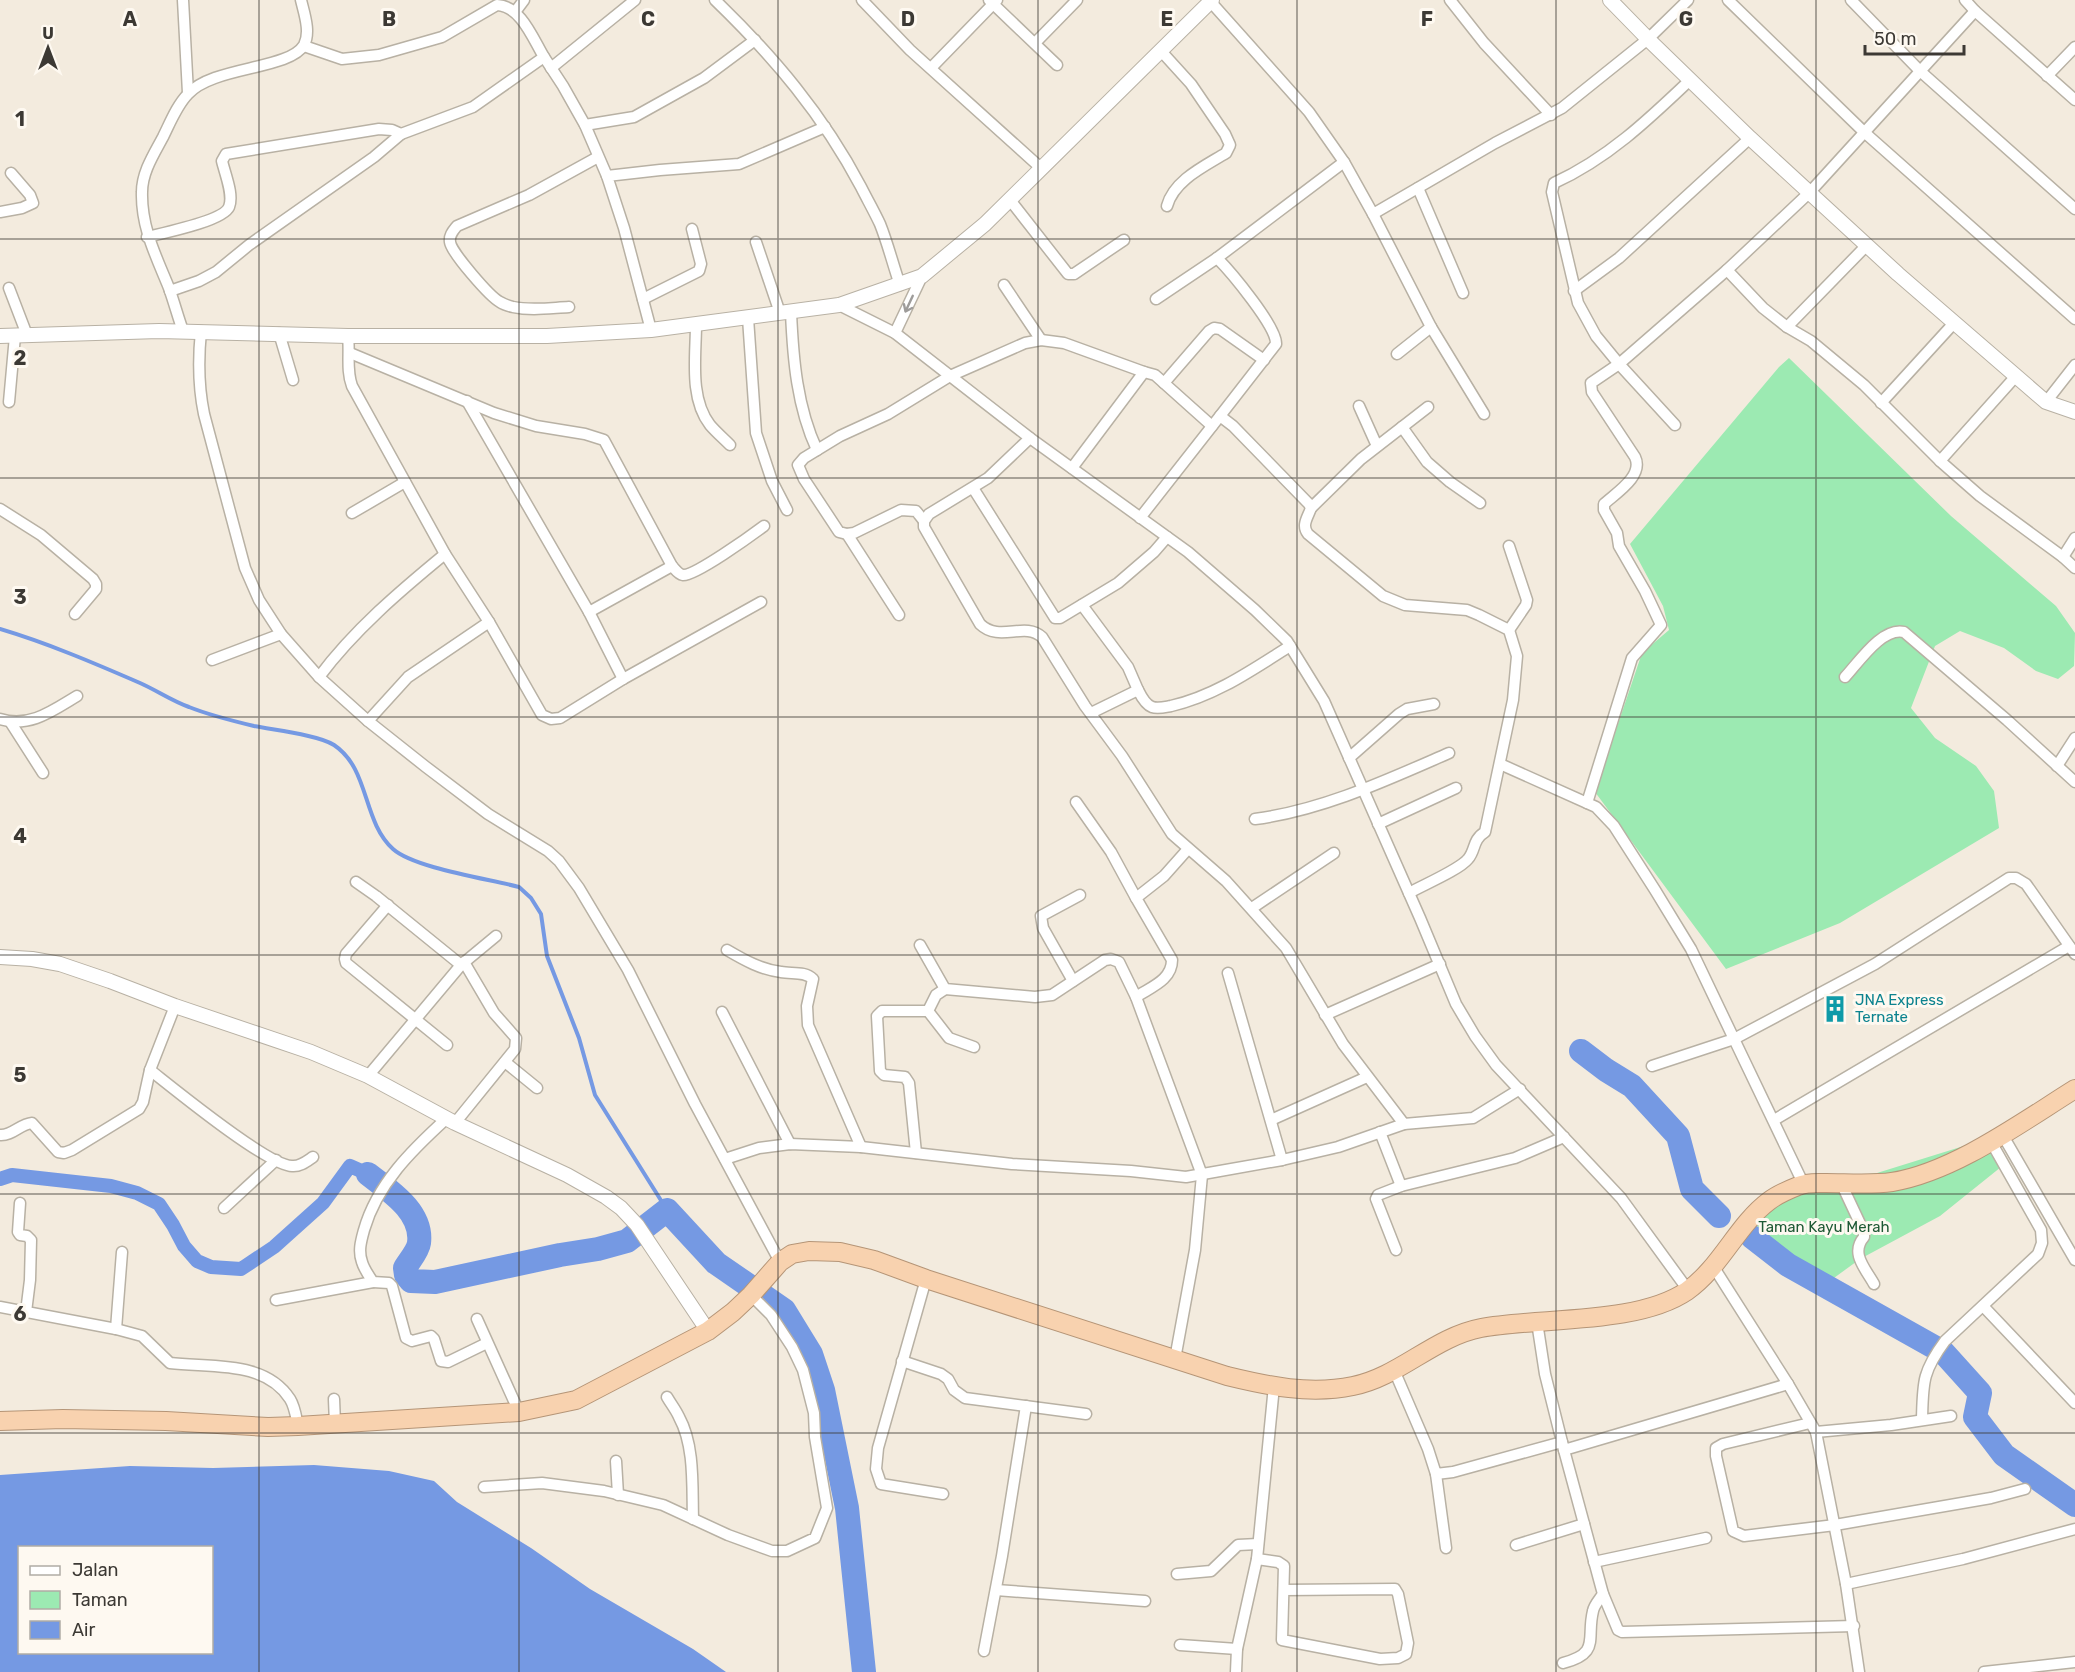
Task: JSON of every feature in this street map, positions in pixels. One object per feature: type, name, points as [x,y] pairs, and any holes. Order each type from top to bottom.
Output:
[{"type":"highway","points":[[0,1421],[63,1419],[166,1421],[268,1427],[519,1412],[576,1400],[708,1331],[758,1289],[780,1262],[792,1254],[809,1251],[840,1252],[874,1260],[926,1279],[1227,1376],[1274,1386],[1324,1389],[1354,1386],[1394,1370],[1453,1338],[1479,1329],[1633,1312],[1666,1302],[1688,1290],[1713,1266],[1753,1216],[1769,1201],[1803,1183],[1891,1182],[1930,1172],[1996,1137],[2075,1089]]},
{"type":"street","points":[[183,0],[188,93],[147,168],[142,189],[142,211],[147,237],[170,291],[183,331]]},
{"type":"street","points":[[188,93],[223,74],[275,61],[291,55],[304,46],[307,35],[301,0]]},
{"type":"street","points":[[515,12],[524,0]]},
{"type":"street","points":[[551,68],[635,0]]},
{"type":"street","points":[[715,0],[796,86],[825,127],[846,160],[879,223],[900,285]]},
{"type":"street","points":[[862,0],[910,50],[1042,169]]},
{"type":"street","points":[[1035,43],[1077,0]]},
{"type":"street","points":[[1450,0],[1484,43],[1551,115]]},
{"type":"street","points":[[1610,0],[1750,138],[1954,323],[2046,402],[2075,412]]},
{"type":"street","points":[[1373,214],[1495,143],[1551,115],[1648,39],[1688,0]]},
{"type":"street","points":[[1728,0],[1864,132],[2075,319]]},
{"type":"street","points":[[1851,0],[1920,70],[2075,209]]},
{"type":"street","points":[[1965,0],[2075,100]]},
{"type":"street","points":[[931,68],[993,1],[1057,65]]},
{"type":"street","points":[[0,336],[201,331],[348,336],[547,336],[651,330],[839,305],[922,276],[985,224],[1211,1],[1309,112],[1344,162],[1431,327],[1484,414]]},
{"type":"street","points":[[304,46],[342,59],[357,58],[399,50],[442,37],[497,5],[502,5],[515,12],[585,125],[607,176],[624,228],[651,330]]},
{"type":"street","points":[[1583,801],[1632,658],[1661,625],[1645,591],[1618,546],[1616,532],[1603,508],[1636,473],[1637,467],[1635,457],[1612,425],[1591,387],[1595,379],[1618,364],[1727,270],[1810,192],[1975,11]]},
{"type":"street","points":[[585,125],[634,117],[704,78],[755,40]]},
{"type":"street","points":[[2047,76],[2075,47]]},
{"type":"street","points":[[1161,51],[1191,84],[1230,145],[1226,153],[1174,190],[1167,206]]},
{"type":"street","points":[[170,291],[199,281],[216,272],[258,239],[374,157],[401,134],[473,107],[544,57]]},
{"type":"street","points":[[1675,425],[1618,364],[1596,336],[1578,303],[1552,192],[1554,183],[1589,166],[1633,134],[1690,80]]},
{"type":"street","points":[[607,176],[739,164],[825,127]]},
{"type":"street","points":[[147,237],[224,214],[230,202],[222,161],[226,154],[379,129],[392,130],[401,134]]},
{"type":"street","points":[[1574,291],[1627,250],[1750,138]]},
{"type":"street","points":[[568,307],[532,309],[512,307],[499,302],[462,262],[452,249],[449,240],[457,226],[529,195],[598,157]]},
{"type":"street","points":[[1156,299],[1217,258],[1344,162]]},
{"type":"street","points":[[1,210],[22,208],[33,203],[30,195],[11,173]]},
{"type":"street","points":[[1418,188],[1463,292]]},
{"type":"street","points":[[1010,200],[1068,274],[1074,274],[1124,240]]},
{"type":"street","points":[[643,299],[699,271],[701,264],[692,229]]},
{"type":"street","points":[[756,242],[785,313],[807,429],[817,450]]},
{"type":"street","points":[[1787,327],[1867,245]]},
{"type":"street","points":[[1140,518],[1276,344],[1276,337],[1254,303],[1217,258]]},
{"type":"street","points":[[1727,270],[1763,308],[1787,327],[1811,341],[1864,385],[1940,461],[1980,496],[2075,568]]},
{"type":"street","points":[[895,333],[922,276]]},
{"type":"street","points":[[1004,285],[1041,340]]},
{"type":"street","points":[[9,288],[21,336],[9,402]]},
{"type":"street","points":[[839,305],[895,333],[1030,438],[1188,552],[1239,595],[1290,646],[1324,701],[1456,1004],[1475,1036],[1496,1065],[1621,1198],[1688,1290]]},
{"type":"street","points":[[748,318],[756,433],[772,481],[787,510]]},
{"type":"street","points":[[1881,403],[1954,323]]},
{"type":"street","points":[[696,324],[695,369],[698,397],[710,424],[730,444]]},
{"type":"street","points":[[1397,354],[1431,327]]},
{"type":"street","points":[[1164,383],[1214,328],[1220,329],[1264,360]]},
{"type":"street","points":[[201,331],[197,367],[199,390],[231,522],[245,568],[280,634],[319,677],[368,721],[479,807],[548,851],[559,861],[579,888],[628,970],[780,1262]]},
{"type":"street","points":[[279,333],[293,380]]},
{"type":"street","points":[[348,336],[352,386],[445,554],[489,622],[542,715],[551,719],[560,718],[623,678],[761,602]]},
{"type":"street","points":[[924,522],[916,511],[901,510],[847,534],[837,531],[799,470],[800,462],[840,436],[888,414],[950,376],[1024,343],[1041,340],[1064,343],[1155,375],[1212,426]]},
{"type":"street","points":[[350,353],[494,413],[536,426],[585,434],[604,440],[672,566],[679,573],[689,574],[764,526]]},
{"type":"street","points":[[2046,402],[2075,365]]},
{"type":"street","points":[[1072,468],[1144,372]]},
{"type":"street","points":[[1940,461],[2016,376]]},
{"type":"street","points":[[467,401],[589,612],[623,678]]},
{"type":"street","points":[[1359,406],[1377,446]]},
{"type":"street","points":[[1409,893],[1467,861],[1473,844],[1485,832],[1513,700],[1517,656],[1509,630],[1479,615],[1467,610],[1405,605],[1383,596],[1308,534],[1304,529],[1304,524],[1311,508],[1361,459],[1428,407]]},
{"type":"street","points":[[1220,416],[1233,426],[1311,508]]},
{"type":"street","points":[[1402,427],[1427,462],[1450,482],[1480,502]]},
{"type":"street","points":[[1030,438],[998,470],[926,517],[924,527],[980,624],[987,630],[996,632],[1036,632],[1042,637],[1164,822],[1188,849],[1227,881],[1286,948],[1343,1044],[1404,1124]]},
{"type":"street","points":[[352,513],[405,482]]},
{"type":"street","points":[[973,488],[1055,618],[1060,618],[1119,583],[1167,537]]},
{"type":"street","points":[[0,508],[41,535],[93,579],[96,589],[75,614]]},
{"type":"street","points":[[847,534],[898,615]]},
{"type":"street","points":[[2063,557],[2075,538]]},
{"type":"street","points":[[1509,546],[1527,600],[1509,630]]},
{"type":"street","points":[[319,677],[354,636],[445,554]]},
{"type":"street","points":[[589,612],[672,566]]},
{"type":"street","points":[[1082,605],[1128,667],[1138,690],[1151,707],[1163,708],[1204,696],[1227,685],[1290,646]]},
{"type":"street","points":[[368,721],[408,677],[489,622]]},
{"type":"street","points":[[1845,677],[1887,633],[1904,632],[2075,782]]},
{"type":"street","points":[[213,660],[280,634]]},
{"type":"street","points":[[1091,713],[1138,690]]},
{"type":"street","points":[[0,719],[11,723],[29,721],[46,715],[77,696]]},
{"type":"street","points":[[1349,758],[1399,714],[1407,709],[1434,704]]},
{"type":"street","points":[[11,723],[43,773]]},
{"type":"street","points":[[2057,766],[2075,738]]},
{"type":"street","points":[[1255,819],[1278,816],[1364,790],[1449,753]]},
{"type":"street","points":[[1500,764],[1596,807],[1614,826],[1690,949],[1803,1183]]},
{"type":"street","points":[[1378,824],[1456,788]]},
{"type":"street","points":[[1076,802],[1112,852],[1172,960],[1172,968],[1168,977],[1136,997]]},
{"type":"street","points":[[1137,898],[1164,876],[1188,849]]},
{"type":"street","points":[[1252,908],[1334,853]]},
{"type":"street","points":[[1652,1066],[1734,1039],[1875,964],[2009,879],[2016,878],[2026,884],[2072,950],[1774,1120]]},
{"type":"street","points":[[356,882],[462,963],[494,1013],[516,1038],[515,1049],[505,1062],[451,1121],[401,1165],[383,1187],[368,1218],[360,1246],[362,1262],[373,1282]]},
{"type":"street","points":[[1073,981],[1043,928],[1041,916],[1080,895]]},
{"type":"street","points":[[388,905],[346,954],[346,963],[447,1045]]},
{"type":"street","points":[[368,1077],[462,963],[496,936]]},
{"type":"street","points":[[920,945],[945,989]]},
{"type":"street","points":[[727,950],[767,969],[806,974],[813,979],[807,1006],[808,1025],[861,1147]]},
{"type":"street","points":[[0,957],[60,964],[175,1006],[266,1035],[368,1077],[451,1121],[567,1175],[606,1197],[621,1208],[637,1225],[708,1331]]},
{"type":"street","points":[[928,1011],[936,995],[945,989],[1035,997],[1052,995],[1105,960],[1111,958],[1119,962],[1136,997],[1202,1175],[1195,1250],[1175,1359]]},
{"type":"street","points":[[1325,1015],[1440,964]]},
{"type":"street","points":[[1228,973],[1282,1160]]},
{"type":"street","points":[[0,1135],[7,1135],[26,1123],[32,1122],[58,1152],[64,1153],[139,1108],[143,1102],[150,1070],[175,1006]]},
{"type":"street","points":[[916,1153],[909,1083],[905,1077],[884,1075],[880,1071],[877,1016],[882,1011],[928,1011]]},
{"type":"street","points":[[928,1011],[949,1038],[974,1047]]},
{"type":"street","points":[[722,1012],[790,1144]]},
{"type":"street","points":[[505,1062],[537,1089]]},
{"type":"street","points":[[150,1070],[196,1106],[276,1160],[295,1166],[313,1157]]},
{"type":"street","points":[[1271,1120],[1367,1077]]},
{"type":"street","points":[[725,1159],[759,1148],[790,1144],[861,1147],[1012,1164],[1131,1171],[1186,1177],[1282,1160],[1338,1147],[1404,1124],[1473,1118],[1520,1089]]},
{"type":"street","points":[[1380,1132],[1401,1186]]},
{"type":"street","points":[[1396,1250],[1376,1199],[1378,1195],[1401,1186],[1515,1158],[1564,1137]]},
{"type":"street","points":[[1996,1137],[2075,1260]]},
{"type":"street","points":[[1922,1419],[1923,1380],[1932,1357],[1945,1341],[2038,1254],[2042,1243],[2041,1230],[1996,1137]]},
{"type":"street","points":[[224,1208],[276,1160]]},
{"type":"street","points":[[1841,1183],[1864,1232],[1864,1237],[1858,1244],[1857,1253],[1874,1284]]},
{"type":"street","points":[[20,1203],[18,1232],[30,1238],[32,1244],[26,1312]]},
{"type":"street","points":[[116,1329],[122,1252]]},
{"type":"street","points":[[1713,1266],[1788,1384],[1813,1428],[1835,1525],[1854,1626],[1859,1672]]},
{"type":"street","points":[[926,1279],[878,1448],[876,1469],[881,1484],[943,1494]]},
{"type":"street","points":[[276,1300],[373,1282],[389,1283],[392,1286],[406,1338],[412,1341],[431,1336],[441,1361],[448,1362],[487,1343]]},
{"type":"street","points":[[484,1487],[542,1483],[568,1485],[663,1505],[772,1551],[788,1551],[815,1538],[827,1508],[815,1437],[814,1413],[803,1370],[758,1289]]},
{"type":"street","points":[[1983,1306],[2075,1403]]},
{"type":"street","points":[[0,1307],[142,1336],[165,1361],[170,1363],[237,1368],[266,1378],[280,1387],[291,1401],[298,1426]]},
{"type":"street","points":[[477,1319],[519,1412]]},
{"type":"street","points":[[1537,1323],[1545,1374],[1563,1446],[1603,1594],[1618,1630],[1622,1632],[1854,1626]]},
{"type":"street","points":[[902,1361],[941,1374],[948,1379],[954,1390],[965,1398],[1086,1414]]},
{"type":"street","points":[[1394,1370],[1428,1449],[1436,1474],[1446,1548]]},
{"type":"street","points":[[1436,1474],[1563,1446],[1788,1384]]},
{"type":"street","points":[[1236,1672],[1237,1649],[1257,1559],[1274,1386]]},
{"type":"street","points":[[667,1397],[680,1418],[687,1438],[691,1462],[693,1519]]},
{"type":"street","points":[[334,1399],[335,1424]]},
{"type":"street","points":[[984,1651],[1026,1406]]},
{"type":"street","points":[[1951,1416],[1891,1425],[1813,1428],[1724,1443],[1716,1448],[1716,1456],[1733,1531],[1744,1536],[1835,1525],[1991,1498],[2025,1489]]},
{"type":"street","points":[[616,1461],[618,1495]]},
{"type":"street","points":[[1516,1545],[1584,1524]]},
{"type":"street","points":[[1846,1584],[1963,1559],[2075,1529]]},
{"type":"street","points":[[1594,1562],[1706,1538]]},
{"type":"street","points":[[1177,1574],[1211,1571],[1238,1545],[1258,1545]]},
{"type":"street","points":[[1257,1559],[1278,1562],[1284,1566],[1282,1640],[1380,1659],[1398,1658],[1406,1654],[1408,1644],[1395,1589],[1284,1590]]},
{"type":"street","points":[[996,1590],[1145,1601]]},
{"type":"street","points":[[1563,1663],[1575,1660],[1587,1650],[1592,1635],[1593,1610],[1603,1594]]},
{"type":"street","points":[[1180,1645],[1237,1649]]},
{"type":"street","points":[[1984,1672],[2075,1662]]},
{"type":"green space","points":[[1789,358],[1951,516],[2056,606],[2075,633],[2074,666],[2058,679],[2036,671],[2004,648],[1960,631],[1935,646],[1911,708],[1935,738],[1976,766],[1994,791],[1999,828],[1840,923],[1726,969],[1595,792],[1642,653],[1669,630],[1663,606],[1630,544]]},
{"type":"green space","name":"Taman Kayu Merah","points":[[1983,1136],[2001,1167],[1940,1216],[1860,1259],[1827,1283],[1788,1261],[1758,1237],[1757,1216],[1803,1182],[1877,1173],[1967,1145]]},
{"type":"water","points":[[314,1465],[389,1471],[434,1481],[457,1502],[531,1548],[590,1589],[693,1649],[726,1672],[0,1672],[0,1475],[130,1466],[213,1468]]},
{"type":"waterway","points":[[0,629],[88,661],[197,710],[246,724],[327,741],[346,755],[354,767],[376,824],[393,849],[417,862],[519,887],[531,898],[541,914],[547,956],[579,1038],[595,1095],[667,1210]]},
{"type":"waterway","points":[[1581,1051],[1632,1086],[1678,1136],[1692,1189],[1719,1216]]},
{"type":"waterway","points":[[0,1179],[12,1175],[111,1186],[137,1193],[159,1204],[184,1246],[197,1261],[211,1267],[241,1269],[274,1247],[323,1203],[350,1166],[368,1174]]},
{"type":"waterway","points":[[368,1174],[403,1203],[416,1222],[419,1243],[405,1268],[406,1275],[411,1281],[435,1282],[627,1241],[667,1210],[716,1263],[784,1310],[811,1354],[823,1390],[847,1508],[864,1672]]},
{"type":"waterway","points":[[1752,1237],[1788,1265],[1943,1352],[1980,1393],[1975,1417],[2004,1455],[2075,1505]]},
{"type":"place","name":"JNA Express Ternate","points":[[1835,1009]]}]
